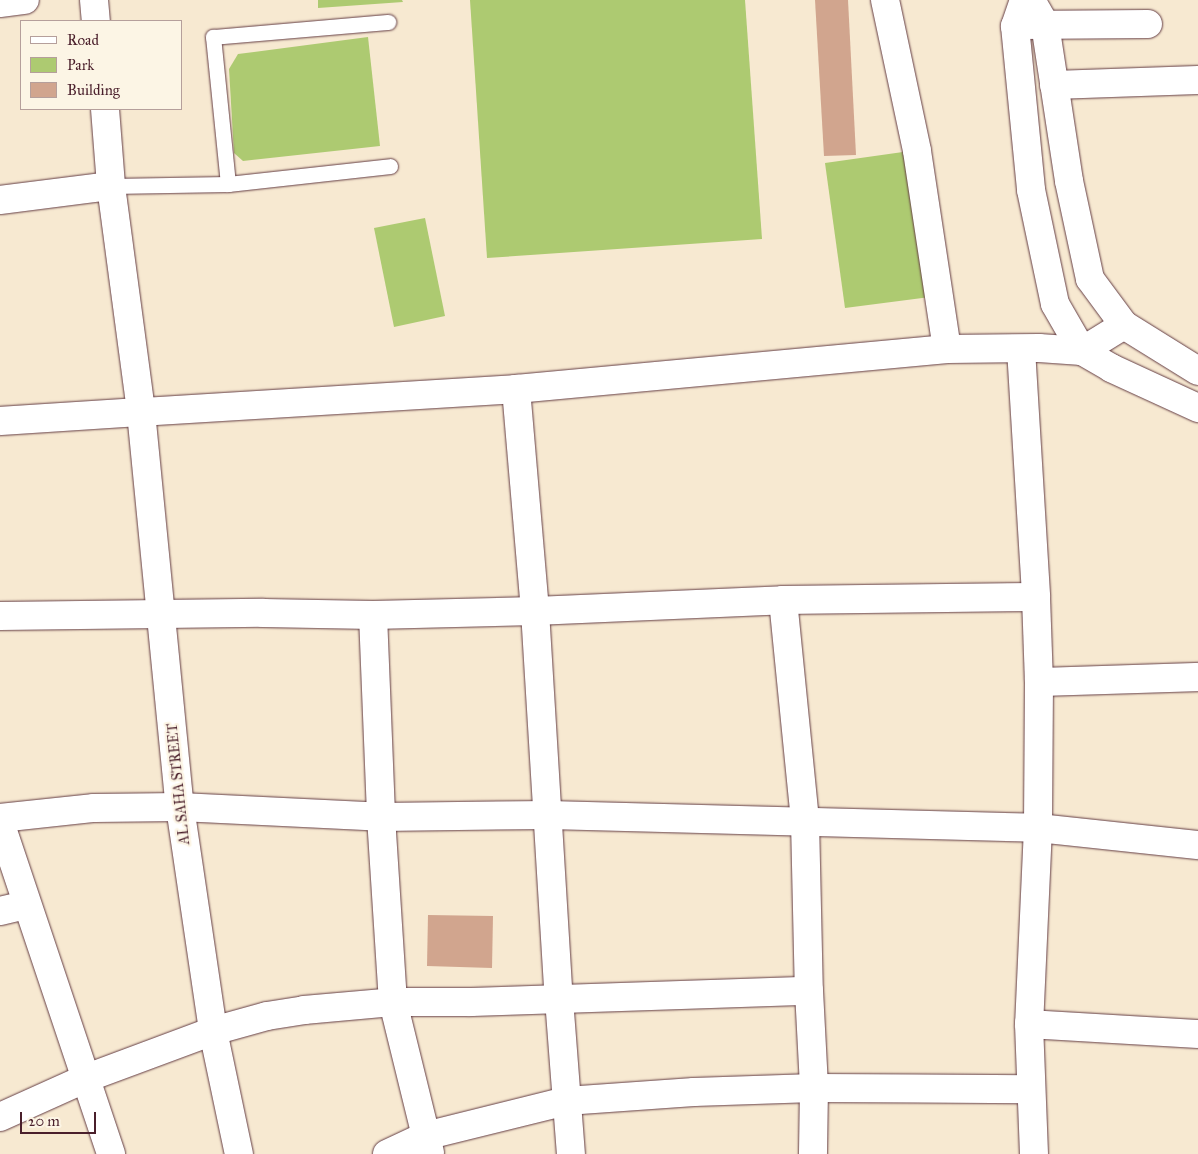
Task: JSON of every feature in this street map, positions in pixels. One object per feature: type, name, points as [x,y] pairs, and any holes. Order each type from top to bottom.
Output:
[{"type":"street","points":[[0,3],[25,0]]},
{"type":"street","points":[[94,0],[96,20]]},
{"type":"street","points":[[886,0],[917,151],[947,349]]},
{"type":"street","points":[[1024,0],[1015,26],[1031,190],[1055,304],[1082,351],[1110,368],[1198,408]]},
{"type":"street","points":[[1032,0],[1045,24],[1069,181],[1090,279],[1124,325],[1198,370]]},
{"type":"street","points":[[1015,26],[1045,24],[1148,24]]},
{"type":"street","points":[[1054,85],[1198,80]]},
{"type":"street","name":"AL SAHA STREET","points":[[105,110],[111,186],[141,412],[180,806],[213,1031],[239,1154]]},
{"type":"street","points":[[0,200],[111,186]]},
{"type":"street","points":[[1034,1154],[1029,1024],[1038,828],[1038,682],[1030,349],[1055,304],[1090,279]]},
{"type":"street","points":[[0,420],[516,390],[947,349],[1082,351],[1124,325]]},
{"type":"street","points":[[516,390],[535,611],[559,999],[571,1154]]},
{"type":"street","points":[[0,616],[263,613],[373,614],[535,611],[783,600],[1036,598]]},
{"type":"street","points":[[783,600],[805,821],[809,991],[814,1088],[813,1154]]},
{"type":"street","points":[[373,614],[381,817],[393,1002],[428,1145]]},
{"type":"street","points":[[1038,682],[1198,677]]},
{"type":"street","points":[[0,818],[94,808],[180,806],[381,817],[549,814],[1038,828],[1198,845]]},
{"type":"street","points":[[0,822],[84,1079],[111,1154]]},
{"type":"street","points":[[0,912],[26,905]]},
{"type":"street","points":[[0,1118],[84,1079],[213,1031],[267,1016],[304,1010],[393,1002],[809,991]]},
{"type":"street","points":[[1029,1024],[1198,1034]]},
{"type":"street","points":[[387,1154],[428,1145],[566,1101],[694,1092],[814,1088],[1030,1089]]},
{"type":"lane","points":[[228,184],[213,38],[388,22]]},
{"type":"lane","points":[[111,186],[228,184],[390,166]]},
{"type":"green space","points":[[318,0],[402,0],[403,2],[318,8]]},
{"type":"green space","points":[[470,0],[745,0],[762,239],[487,258]]},
{"type":"green space","points":[[368,37],[380,146],[243,161],[234,153],[229,69],[238,54]]},
{"type":"green space","points":[[910,151],[930,297],[845,308],[825,163]]},
{"type":"green space","points":[[425,218],[445,316],[394,327],[374,228]]},
{"type":"building","points":[[815,0],[848,0],[856,155],[824,156]]},
{"type":"building","points":[[428,915],[493,916],[492,968],[427,966]]}]
